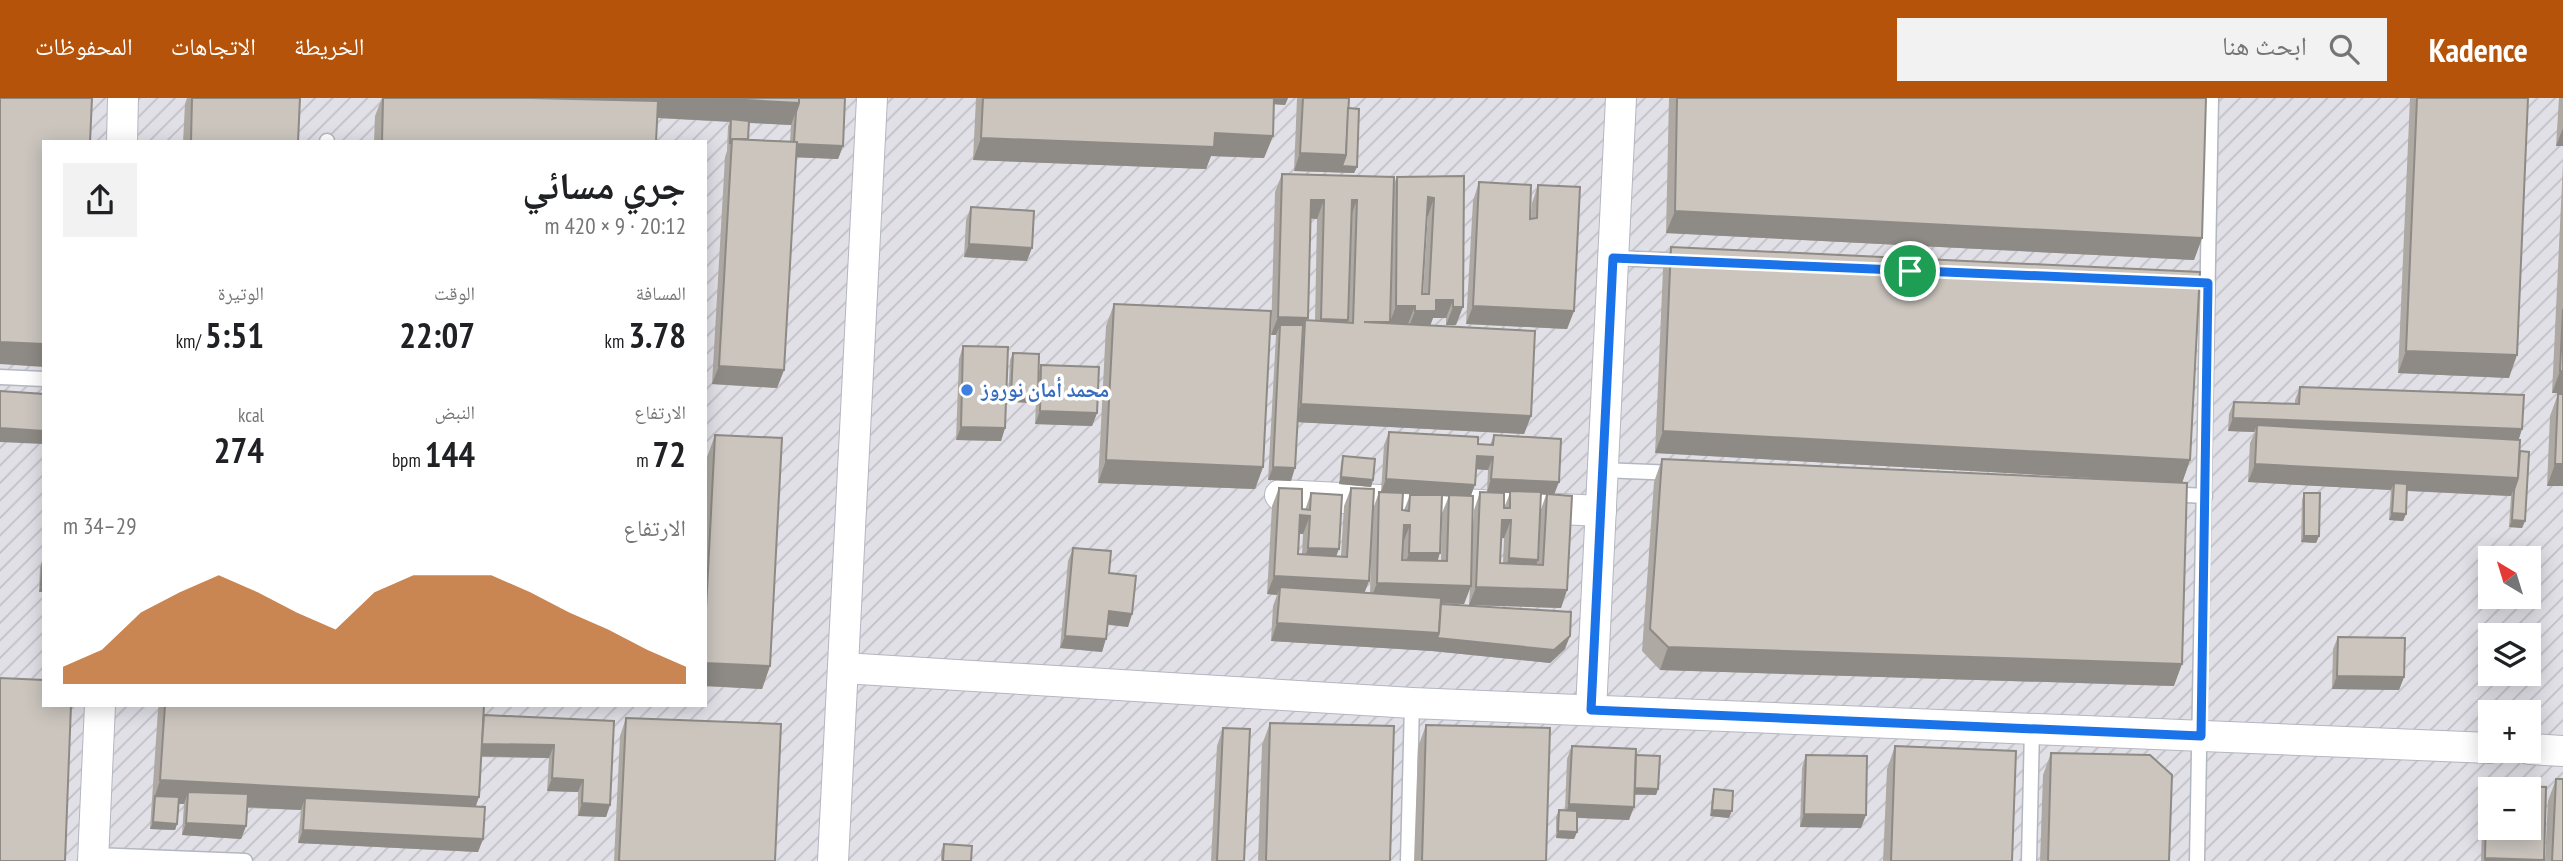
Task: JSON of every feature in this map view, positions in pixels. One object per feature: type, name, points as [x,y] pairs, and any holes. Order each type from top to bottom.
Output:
[{"type":"street","points":[[122,140],[123,98]]},
{"type":"street","points":[[833,861],[872,98]]},
{"type":"street","points":[[1591,710],[1621,98]]},
{"type":"street","points":[[1280,495],[1601,511]]},
{"type":"street","points":[[843,668],[1412,703],[2478,748]]},
{"type":"street","points":[[94,858],[100,707]]},
{"type":"street","points":[[2541,750],[2563,751]]},
{"type":"lane","points":[[2197,861],[2205,496],[2201,283],[2211,98]]},
{"type":"lane","points":[[1613,258],[1696,261]]},
{"type":"lane","points":[[0,377],[42,379]]},
{"type":"lane","points":[[1602,470],[1685,473]]},
{"type":"lane","points":[[2150,493],[2205,496]]},
{"type":"lane","points":[[1408,861],[1412,703]]},
{"type":"lane","points":[[2029,861],[2032,729]]},
{"type":"lane","points":[[94,858],[245,861]]},
{"type":"shaded area","points":[[0,98],[2563,98],[2563,861],[0,861]]},
{"type":"building","points":[[0,98],[92,98],[90,140],[42,140],[42,344],[0,342]]},
{"type":"building","points":[[192,98],[300,98],[298,140],[191,140]]},
{"type":"building","points":[[383,98],[658,101],[656,140],[382,140]]},
{"type":"building","points":[[711,98],[799,98],[799,103]]},
{"type":"building","points":[[799,98],[845,98],[843,146],[794,142]]},
{"type":"building","points":[[983,98],[1274,98],[1273,136],[1215,133],[1214,147],[981,138]]},
{"type":"building","points":[[1303,98],[1349,98],[1346,155],[1300,153]]},
{"type":"building","points":[[1677,98],[2206,98],[2202,238],[1675,211]]},
{"type":"building","points":[[2417,98],[2528,98],[2517,355],[2406,351]]},
{"type":"building","points":[[1348,108],[1359,109],[1357,167],[1342,166],[1346,155]]},
{"type":"building","points":[[731,119],[749,121],[748,139],[732,139],[730,144]]},
{"type":"building","points":[[732,139],[797,142],[784,370],[719,366]]},
{"type":"building","points":[[1282,174],[1394,177],[1390,322],[1364,322],[1535,331],[1531,416],[1301,404],[1305,320],[1353,323],[1357,200],[1352,200],[1348,320],[1321,319],[1324,200],[1311,200],[1308,318],[1278,317]]},
{"type":"building","points":[[1464,176],[1463,307],[1453,307],[1453,300],[1436,300],[1436,311],[1415,311],[1415,306],[1396,306],[1397,177]],"holes":[[[1428,197],[1434,198],[1429,294],[1422,294]]]},
{"type":"building","points":[[1479,182],[1531,185],[1530,219],[1537,218],[1538,185],[1580,187],[1574,311],[1473,306]]},
{"type":"building","points":[[971,207],[1034,211],[1032,248],[969,244]]},
{"type":"building","points":[[1671,247],[2200,272],[2190,460],[1663,431]]},
{"type":"building","points":[[1114,304],[1271,311],[1263,467],[1106,460]]},
{"type":"building","points":[[2563,309],[2563,371],[2560,371]]},
{"type":"building","points":[[1280,325],[1303,325],[1295,468],[1273,467]]},
{"type":"building","points":[[963,346],[1008,347],[1005,428],[961,427]]},
{"type":"building","points":[[1013,353],[1039,354],[1038,397],[1011,396]]},
{"type":"building","points":[[1041,365],[1099,367],[1097,413],[1040,411]]},
{"type":"building","points":[[2300,387],[2524,395],[2522,429],[2233,418],[2234,402],[2299,404]]},
{"type":"building","points":[[0,391],[42,394],[42,431],[0,428]]},
{"type":"building","points":[[2558,394],[2563,394],[2563,464],[2555,464]]},
{"type":"building","points":[[2257,425],[2520,440],[2518,478],[2255,464]]},
{"type":"building","points":[[1389,432],[1478,437],[1478,444],[1493,445],[1494,435],[1561,439],[1559,482],[1491,479],[1493,457],[1477,456],[1475,485],[1386,479]]},
{"type":"building","points":[[715,435],[782,438],[770,666],[707,663],[707,590]]},
{"type":"building","points":[[2520,451],[2529,452],[2525,521],[2512,520]]},
{"type":"building","points":[[1343,456],[1375,459],[1373,480],[1341,477]]},
{"type":"building","points":[[1662,459],[2187,483],[2182,664],[1668,647],[1650,629]]},
{"type":"building","points":[[2394,483],[2407,484],[2406,514],[2392,513]]},
{"type":"building","points":[[1279,488],[1302,489],[1302,509],[1310,510],[1311,493],[1342,495],[1339,549],[1308,548],[1310,516],[1300,515],[1298,554],[1347,557],[1351,488],[1374,489],[1369,581],[1274,576]]},
{"type":"building","points":[[1510,491],[1541,492],[1538,560],[1509,558],[1511,520],[1502,520],[1500,563],[1543,565],[1547,494],[1572,496],[1567,590],[1476,587],[1480,492],[1504,493],[1504,508],[1510,508]]},
{"type":"building","points":[[1379,492],[1403,493],[1402,510],[1409,511],[1410,495],[1442,495],[1440,553],[1409,553],[1410,525],[1404,525],[1402,560],[1447,561],[1449,495],[1473,496],[1471,586],[1377,583]]},
{"type":"building","points":[[2304,493],[2320,493],[2319,536],[2304,536]]},
{"type":"building","points":[[1073,548],[1111,551],[1109,573],[1136,576],[1132,614],[1109,611],[1106,639],[1065,636]]},
{"type":"building","points":[[1280,587],[1441,598],[1439,633],[1277,623]]},
{"type":"building","points":[[1441,604],[1571,612],[1570,636],[1554,650],[1437,638]]},
{"type":"building","points":[[2338,637],[2405,638],[2404,677],[2337,676]]},
{"type":"building","points":[[0,678],[42,680],[42,707],[71,707],[65,861],[0,861]]},
{"type":"building","points":[[165,707],[484,707],[479,797],[160,780]]},
{"type":"building","points":[[484,715],[614,721],[610,805],[582,803],[583,780],[552,778],[554,745],[482,744]]},
{"type":"building","points":[[626,718],[781,724],[775,861],[619,861]]},
{"type":"building","points":[[1270,723],[1394,726],[1390,861],[1266,861]]},
{"type":"building","points":[[1426,725],[1550,728],[1546,861],[1422,861]]},
{"type":"building","points":[[1223,728],[1250,729],[1244,861],[1217,861]]},
{"type":"building","points":[[1572,746],[1636,749],[1634,807],[1569,804]]},
{"type":"building","points":[[1895,746],[2016,751],[2012,861],[1891,861]]},
{"type":"building","points":[[2051,753],[2150,755],[2172,775],[2169,861],[2048,861]]},
{"type":"building","points":[[1636,755],[1660,756],[1658,789],[1635,788]]},
{"type":"building","points":[[1806,755],[1867,756],[1866,815],[1804,814]]},
{"type":"building","points":[[2556,779],[2563,779],[2563,861],[2552,861]]},
{"type":"building","points":[[2541,787],[2546,787],[2544,860],[2485,858],[2485,840],[2541,840]]},
{"type":"building","points":[[1714,789],[1733,791],[1732,811],[1712,810]]},
{"type":"building","points":[[188,792],[248,794],[246,826],[186,823]]},
{"type":"building","points":[[155,796],[179,797],[177,824],[153,822]]},
{"type":"building","points":[[305,798],[485,807],[483,839],[303,830]]},
{"type":"building","points":[[1559,810],[1577,811],[1577,832],[1558,831]]},
{"type":"building","points":[[944,844],[972,846],[971,861],[943,861]]},
{"type":"place","name":"محمد أمان نوروز","points":[[967,390]]},
{"type":"route","points":[[1613,258],[1910,271],[2208,283],[2201,736],[1591,710],[1613,258]]}]
